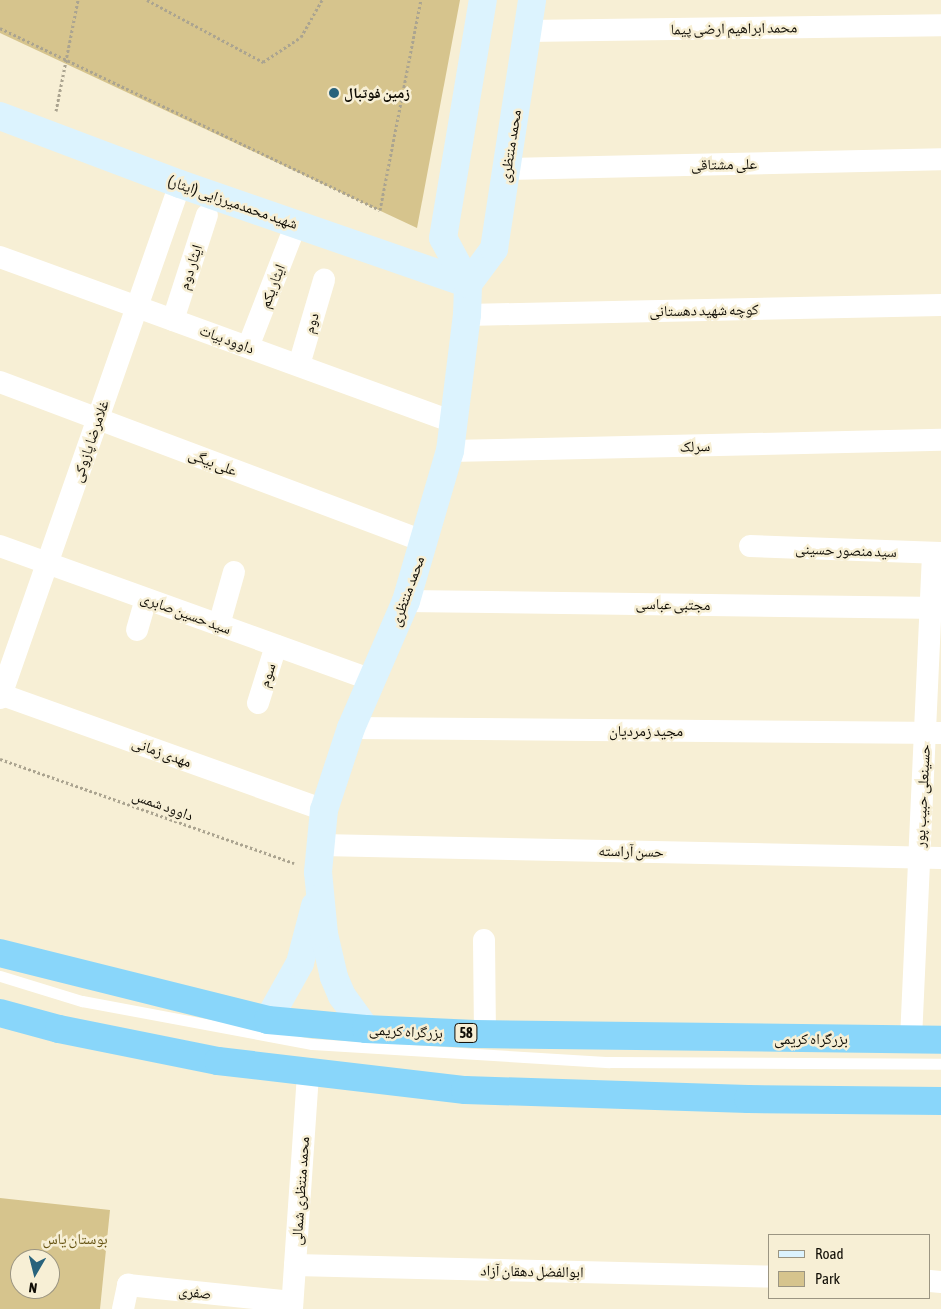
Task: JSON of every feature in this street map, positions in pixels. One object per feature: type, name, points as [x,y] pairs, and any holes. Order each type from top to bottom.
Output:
[{"type":"highway","name":"بزرگراه کریمی","points":[[0,953],[268,1020],[366,1029],[485,1034],[941,1040]]},
{"type":"highway","points":[[0,1013],[59,1029],[218,1061],[465,1090],[748,1099],[941,1101]]},
{"type":"street","points":[[468,284],[443,238],[483,0]]},
{"type":"street","name":"محمد منتظری","points":[[366,1029],[342,996],[334,977],[324,934],[319,881],[324,810],[351,728],[406,601],[426,542],[450,451],[467,315],[468,284],[494,249],[532,0]]},
{"type":"street","name":"محمد ابراهیم ارضی پیما","points":[[527,31],[941,25]]},
{"type":"street","name":"شهید محمدمیرزایی (ایثار)","points":[[0,116],[180,184],[468,284]]},
{"type":"street","name":"علی مشتاقی","points":[[506,169],[941,159]]},
{"type":"street","name":"غلامرضا پازوکی","points":[[0,695],[180,184]]},
{"type":"street","name":"ایثار دوم","points":[[174,320],[207,215]]},
{"type":"street","name":"ایثار یکم","points":[[248,347],[296,224]]},
{"type":"street","name":"داوود بیات","points":[[0,257],[453,422]]},
{"type":"street","name":"دوم","points":[[299,366],[324,280]]},
{"type":"street","name":"کوچه شهید دهستانی","points":[[467,315],[941,305]]},
{"type":"street","name":"علی بیگی","points":[[0,382],[426,542]]},
{"type":"street","name":"سرلک","points":[[450,451],[941,440]]},
{"type":"street","name":"سید حسین صابری","points":[[0,546],[372,680]]},
{"type":"street","name":"سید منصور حسینی","points":[[750,546],[937,553]]},
{"type":"street","name":"حسینعلی حبیب پور","points":[[911,1039],[930,858],[937,553]]},
{"type":"street","points":[[219,625],[234,572]]},
{"type":"street","points":[[137,630],[146,599]]},
{"type":"street","name":"مجتبی عباسی","points":[[406,601],[936,608]]},
{"type":"street","name":"سوم","points":[[258,703],[276,646]]},
{"type":"street","name":"مهدی زمانی","points":[[0,695],[324,810]]},
{"type":"street","name":"مجید زمردیان","points":[[351,728],[933,733]]},
{"type":"street","name":"حسن آراسته","points":[[321,844],[930,858]]},
{"type":"street","name":"محمد منتظری","points":[[268,1020],[300,962],[319,881]]},
{"type":"street","points":[[484,940],[485,1034]]},
{"type":"street","name":"محمد منتظری شمالی","points":[[292,1306],[308,1073]]},
{"type":"street","name":"ابوالفضل دهقان آزاد","points":[[295,1265],[768,1277]]},
{"type":"street","name":"صفری","points":[[123,1309],[128,1285],[292,1306]]},
{"type":"lane","points":[[0,976],[82,1001],[312,1044],[609,1062],[941,1064]]},
{"type":"path","points":[[51,136],[78,0]]},
{"type":"path","points":[[147,0],[263,62],[301,37],[322,0]]},
{"type":"path","points":[[0,28],[66,57],[380,210],[421,0]]},
{"type":"path","name":"داوود شمس","points":[[0,759],[319,881]]},
{"type":"green space","points":[[0,0],[460,0],[417,228],[0,33]]},
{"type":"green space","name":"بوستان یاس","points":[[0,1198],[110,1210],[100,1309],[0,1309]]},
{"type":"place","name":"زمین فوتبال","points":[[334,93]]}]
